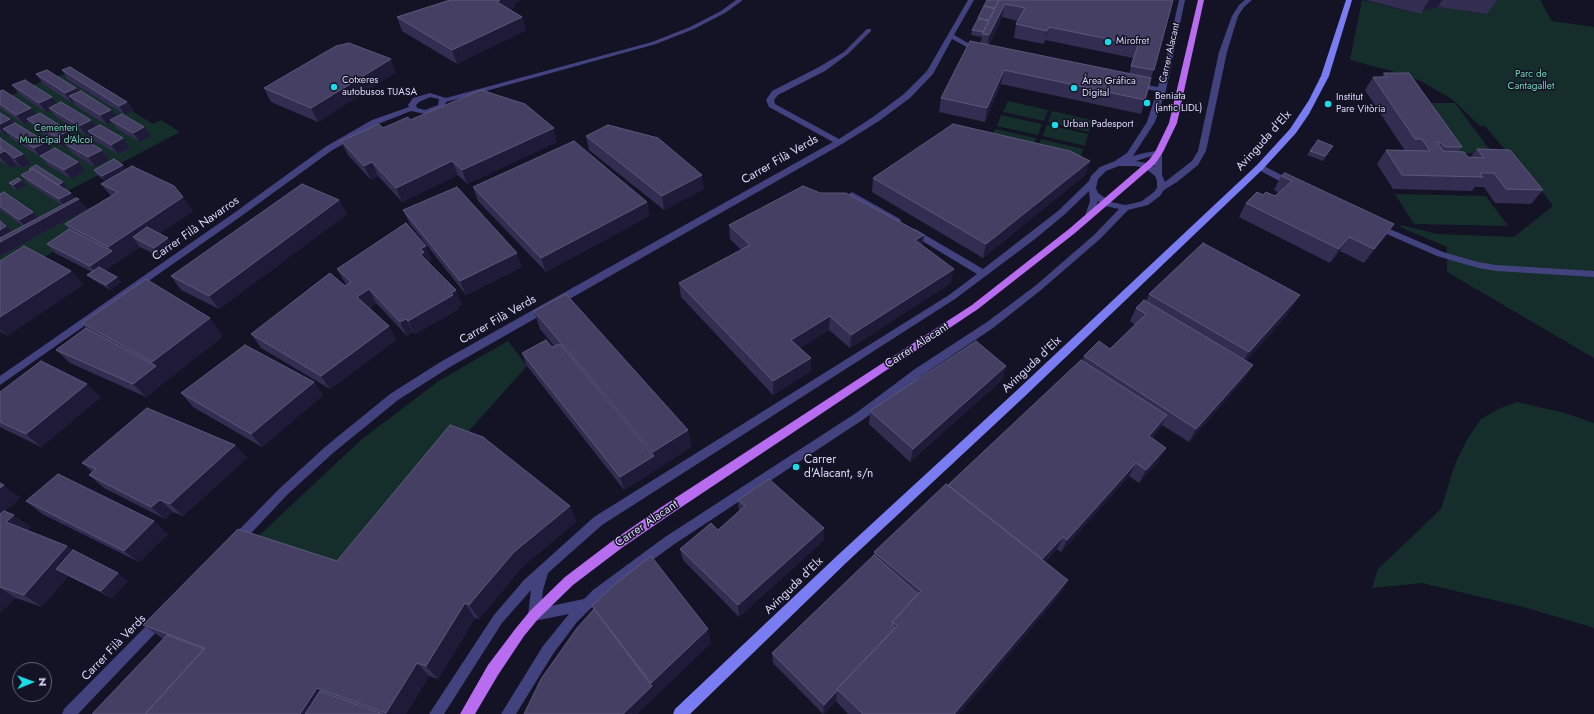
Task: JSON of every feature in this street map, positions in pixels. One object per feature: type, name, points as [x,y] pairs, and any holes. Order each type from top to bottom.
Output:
[{"type":"main road","name":"Carrer Alacant","points":[[467,714],[493,670],[520,632],[534,615],[569,581],[612,548],[961,317],[1008,282],[1148,166],[1160,152],[1173,123],[1201,0]]},
{"type":"street","points":[[412,108],[421,112],[430,112],[438,108],[443,101],[654,44],[692,28],[723,12],[740,0]]},
{"type":"street","name":"Carrer Filà Verds","points":[[228,549],[283,492],[367,418],[394,397],[446,364],[839,142],[876,119],[907,96],[930,72],[971,0]]},
{"type":"street","name":"Carrer Alacant","points":[[436,714],[498,619],[543,568],[598,521],[917,319],[984,274],[1061,213],[1093,182],[1096,175],[1103,169],[1122,163],[1130,155],[1151,122],[1162,90],[1182,0]]},
{"type":"street","points":[[1089,216],[1105,209],[1126,208],[1145,203],[1157,194],[1161,188],[1176,179],[1195,163],[1202,151],[1223,52],[1235,16],[1241,6],[1249,0]]},
{"type":"street","name":"Avinguda d'Elx","points":[[680,714],[843,558],[1019,395],[1260,167],[1293,131],[1313,100],[1325,76],[1349,0]]},
{"type":"street","points":[[839,142],[772,105],[770,100],[774,93],[822,69],[846,53],[869,30]]},
{"type":"street","points":[[951,36],[976,50],[991,55]]},
{"type":"street","points":[[1130,84],[1162,90]]},
{"type":"street","name":"Carrer Filà Navarros","points":[[0,381],[237,215],[328,149],[375,122],[412,108],[412,105],[416,100],[425,96],[439,96],[443,101]]},
{"type":"street","points":[[1122,163],[1144,155],[1160,152],[1158,175]]},
{"type":"street","points":[[1122,163],[1135,163],[1148,166],[1158,175],[1161,182],[1161,188]]},
{"type":"street","points":[[1260,167],[1297,187]]},
{"type":"street","points":[[1089,216],[1094,194],[1093,182]]},
{"type":"street","points":[[1094,194],[1104,203],[1126,208]]},
{"type":"street","points":[[852,195],[984,274]]},
{"type":"street","name":"Carrer Alacant","points":[[508,714],[548,650],[586,604],[597,594],[669,541],[860,416],[919,372],[990,325],[1038,288],[1097,237],[1126,208]]},
{"type":"street","points":[[1365,220],[1440,254],[1478,265],[1496,268],[1594,274]]},
{"type":"street","points":[[534,615],[537,590],[543,568]]},
{"type":"street","name":"Carrer Alacant","points":[[534,615],[586,604]]},
{"type":"street","name":"Carrer Filà Verds","points":[[69,714],[168,612]]},
{"type":"green space","name":"Parc de Cantagallet","points":[[1362,0],[1421,14],[1421,11],[1438,7],[1487,14],[1481,0],[1540,0],[1552,21],[1594,27],[1594,358],[1447,272],[1447,247],[1400,227],[1401,225],[1437,234],[1514,237],[1553,206],[1512,152],[1507,152],[1485,126],[1480,126],[1452,99],[1419,80],[1407,77],[1407,75],[1350,60]]},
{"type":"green space","name":"Cementeri Municipal d'Alcoi","points":[[75,71],[83,75],[79,78],[153,124],[161,120],[180,132],[64,193],[87,209],[112,198],[129,206],[0,284],[0,100],[45,80]]},
{"type":"green space","points":[[1008,101],[1048,110],[1044,121],[1003,112]]},
{"type":"green space","points":[[1411,103],[1455,103],[1493,154],[1447,153]]},
{"type":"green space","points":[[1052,111],[1092,120],[1089,132],[1048,122]]},
{"type":"green space","points":[[1001,115],[1042,124],[1038,135],[997,126]]},
{"type":"green space","points":[[1047,125],[1088,134],[1085,146],[1043,136]]},
{"type":"green space","points":[[995,129],[1036,138],[1032,150],[990,140]]},
{"type":"green space","points":[[1041,139],[1083,149],[1079,161],[1036,151]]},
{"type":"green space","points":[[1395,194],[1486,196],[1508,226],[1414,224]]},
{"type":"green space","points":[[508,341],[527,366],[459,442],[350,576],[250,544],[362,439],[440,380]]},
{"type":"green space","points":[[1517,402],[1565,413],[1594,423],[1594,628],[1527,608],[1422,583],[1372,588],[1378,569],[1441,509],[1455,464],[1468,438],[1481,419],[1498,409]]},
{"type":"building","points":[[450,0],[500,0],[497,2],[522,17],[452,50],[397,17]]},
{"type":"building","points":[[987,0],[999,0],[995,8],[984,6]]},
{"type":"building","name":"Mirofret","points":[[999,0],[1173,0],[1154,70],[1131,66],[1138,45],[1049,27],[1047,31],[1016,24],[1025,8],[1005,4],[989,35],[982,34]]},
{"type":"building","points":[[984,6],[995,9],[989,20],[978,18]]},
{"type":"building","points":[[978,19],[989,21],[983,32],[972,30]]},
{"type":"building","points":[[970,41],[1151,78],[1145,100],[1004,70],[987,108],[941,98]]},
{"type":"building","points":[[349,43],[391,59],[311,108],[264,88],[336,46]]},
{"type":"building","points":[[70,67],[127,102],[119,106],[62,70]]},
{"type":"building","points":[[47,70],[76,88],[65,93],[36,74]]},
{"type":"building","points":[[1384,73],[1409,73],[1462,147],[1445,147],[1441,143],[1437,142],[1443,151],[1464,152],[1468,157],[1484,158],[1477,149],[1510,150],[1543,190],[1506,189],[1494,173],[1480,173],[1483,177],[1402,175],[1386,150],[1430,151],[1422,139],[1415,139],[1373,77],[1387,77]]},
{"type":"building","points":[[25,80],[52,97],[39,103],[12,85]]},
{"type":"building","points":[[3,90],[31,108],[16,115],[0,104],[0,91]]},
{"type":"building","points":[[481,90],[525,104],[554,128],[462,170],[452,161],[396,188],[372,162],[364,166],[341,141],[379,124],[383,128],[408,117],[410,120]]},
{"type":"building","points":[[81,91],[111,110],[100,115],[69,96]]},
{"type":"building","points":[[61,102],[91,120],[79,126],[49,108]]},
{"type":"building","points":[[0,113],[10,119],[0,124]]},
{"type":"building","points":[[40,113],[69,131],[56,137],[27,119]]},
{"type":"building","points":[[122,114],[144,127],[133,133],[110,120]]},
{"type":"building","points":[[15,123],[46,142],[34,148],[3,129]]},
{"type":"building","points":[[953,124],[1070,151],[1090,161],[986,244],[873,178]]},
{"type":"building","points":[[100,125],[123,138],[111,145],[88,131]]},
{"type":"building","points":[[608,125],[658,138],[702,175],[662,196],[586,136]]},
{"type":"building","points":[[78,136],[102,150],[88,157],[64,143]]},
{"type":"building","points":[[0,138],[23,154],[14,158],[0,147]]},
{"type":"building","points":[[1318,140],[1333,146],[1325,156],[1310,151]]},
{"type":"building","points":[[574,141],[647,202],[541,258],[473,187]]},
{"type":"building","points":[[0,147],[5,151],[0,153]]},
{"type":"building","points":[[55,148],[78,162],[64,170],[40,156]]},
{"type":"building","points":[[114,159],[123,165],[102,176],[94,170]]},
{"type":"building","points":[[36,165],[63,182],[58,185],[33,169],[29,169]]},
{"type":"building","points":[[132,166],[174,186],[183,197],[108,247],[65,224],[118,192],[101,184]]},
{"type":"building","points":[[33,169],[71,193],[59,199],[21,175]]},
{"type":"building","points":[[1285,173],[1394,224],[1374,249],[1349,237],[1339,249],[1246,203],[1257,192],[1263,195],[1266,192],[1275,196],[1292,181],[1281,176]]},
{"type":"building","points":[[18,178],[21,180],[13,185],[9,183]]},
{"type":"building","points":[[302,184],[339,200],[209,296],[171,276]]},
{"type":"building","points":[[803,186],[820,193],[846,193],[924,235],[915,240],[954,269],[851,335],[830,316],[791,340],[811,358],[773,381],[679,283],[750,245],[729,225]]},
{"type":"building","points":[[457,187],[517,253],[460,281],[403,210]]},
{"type":"building","points":[[4,192],[33,212],[19,220],[0,206],[0,194]]},
{"type":"building","points":[[76,198],[79,199],[0,242],[0,238]]},
{"type":"building","points":[[0,221],[6,226],[0,230]]},
{"type":"building","points":[[406,223],[426,246],[420,249],[424,252],[421,255],[456,290],[451,293],[453,295],[408,321],[406,319],[400,322],[369,289],[357,297],[389,326],[321,376],[251,334],[330,273],[345,286],[351,282],[337,269]]},
{"type":"building","points":[[147,227],[168,238],[154,248],[133,237]]},
{"type":"building","points":[[69,229],[112,251],[90,266],[47,244]]},
{"type":"building","points":[[1203,243],[1300,295],[1249,352],[1149,294]]},
{"type":"building","points":[[24,246],[71,271],[0,317],[0,261]]},
{"type":"building","points":[[99,267],[117,277],[106,285],[87,275]]},
{"type":"building","points":[[146,279],[210,318],[152,362],[82,323]]},
{"type":"building","points":[[566,294],[688,430],[653,452],[534,311]]},
{"type":"building","points":[[1144,300],[1253,365],[1196,429],[1084,356],[1099,341],[1110,349],[1146,314],[1136,308]]},
{"type":"building","points":[[86,328],[156,366],[133,384],[56,350]]},
{"type":"building","points":[[546,340],[552,347],[560,344],[654,456],[620,477],[522,353]]},
{"type":"building","points":[[976,341],[1006,366],[913,449],[870,411]]},
{"type":"building","points":[[245,345],[314,382],[251,434],[181,393]]},
{"type":"building","points":[[1081,360],[1167,415],[1149,436],[1166,448],[1146,470],[1136,463],[1067,540],[1063,537],[1042,559],[948,485]]},
{"type":"building","points":[[41,361],[87,384],[26,434],[0,422],[0,392]]},
{"type":"building","points":[[147,408],[235,445],[170,504],[160,500],[151,507],[89,475],[96,469],[82,463]]},
{"type":"building","points":[[450,425],[483,437],[570,506],[514,552],[469,605],[465,603],[426,666],[417,663],[386,713],[317,688],[300,714],[145,714],[205,648],[143,625],[238,529],[337,561]]},
{"type":"building","points":[[58,474],[154,521],[124,551],[26,501]]},
{"type":"building","points":[[769,479],[824,528],[738,605],[680,549],[711,523],[718,530],[745,506],[738,500]]},
{"type":"building","points":[[946,484],[1068,580],[954,714],[863,714],[837,689],[897,626],[892,622],[921,591],[874,552]]},
{"type":"building","points":[[4,511],[14,515],[6,522],[67,546],[24,595],[0,587],[0,514]]},
{"type":"building","points":[[73,550],[118,573],[101,591],[56,569]]},
{"type":"building","points":[[874,555],[918,594],[892,622],[894,623],[892,625],[895,628],[837,689],[837,691],[824,705],[772,653]]},
{"type":"building","points":[[651,556],[708,629],[651,683],[592,606],[614,585]]},
{"type":"building","points":[[594,609],[652,686],[623,714],[524,714],[541,679],[577,628]]},
{"type":"building","points":[[167,635],[204,649],[145,714],[92,714]]},
{"type":"building","points":[[320,691],[383,714],[305,714]]},
{"type":"place","name":"Mirofret","points":[[1108,42]]},
{"type":"place","name":"Cotxeres autobusos TUASA","points":[[334,87]]},
{"type":"place","name":"Área Gráfica Digital","points":[[1074,88]]},
{"type":"place","name":"Beniata (antic LIDL)","points":[[1147,103]]},
{"type":"place","name":"Institut Pare Vitòria","points":[[1328,104]]},
{"type":"place","name":"Urban Padesport","points":[[1055,125]]},
{"type":"place","name":"Carrer d'Alacant, s/n","points":[[796,467]]}]
